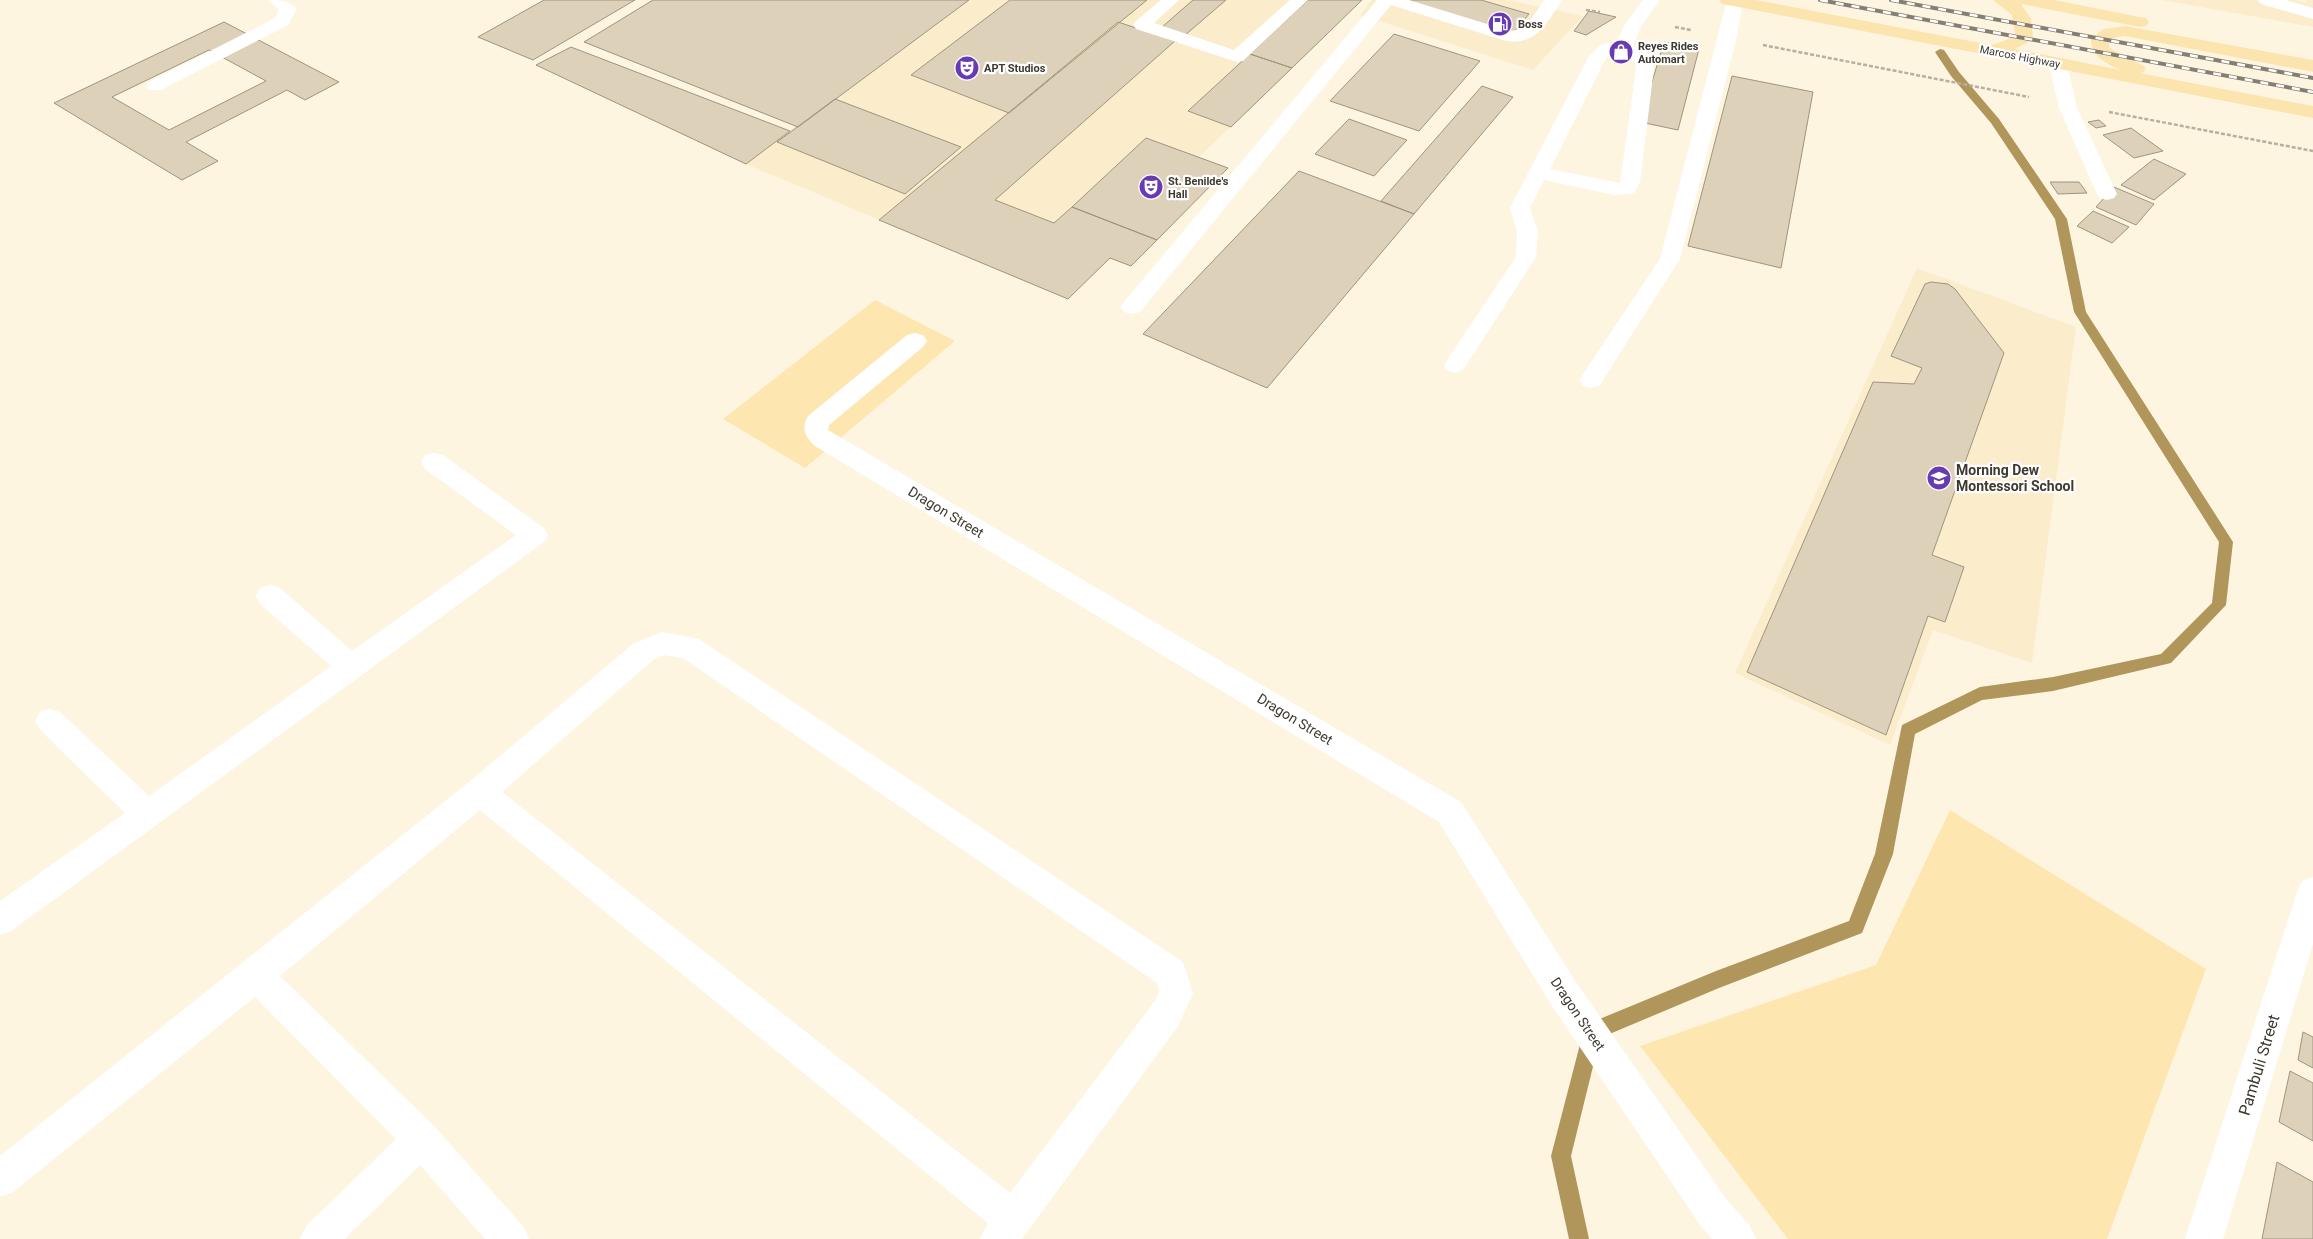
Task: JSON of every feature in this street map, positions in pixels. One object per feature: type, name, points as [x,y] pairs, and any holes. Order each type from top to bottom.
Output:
[{"type":"main road","points":[[1989,51],[2011,45],[2024,37],[2024,19],[2018,10],[2002,0]]},
{"type":"main road","points":[[2026,0],[2313,55]]},
{"type":"main road","name":"Marcos Highway","points":[[1731,1],[2313,112]]},
{"type":"main road","points":[[2313,66],[2125,31],[2109,33],[2100,39],[2100,49],[2122,65],[2313,102]]},
{"type":"street","points":[[2267,0],[2313,14]]},
{"type":"street","name":"Dragon Street","points":[[915,341],[817,422],[816,432],[824,440],[1450,812],[1607,1059],[1714,1213],[1737,1239]]},
{"type":"street","points":[[0,920],[535,535],[434,462]]},
{"type":"street","points":[[270,596],[351,667]]},
{"type":"street","points":[[0,1179],[256,975],[480,792],[643,652],[662,642],[689,647],[1171,973],[1176,993],[1166,1014],[1006,1229],[480,792]]},
{"type":"street","points":[[50,721],[147,814]]},
{"type":"street","name":"Pambuli Street","points":[[2204,1239],[2313,892]]},
{"type":"street","points":[[256,975],[421,1139],[510,1239]]},
{"type":"street","points":[[319,1239],[421,1139]]},
{"type":"lane","points":[[155,86],[282,21],[288,10],[276,0]]},
{"type":"lane","points":[[1171,0],[1142,24],[1237,58],[1300,0]]},
{"type":"lane","points":[[1132,307],[1386,0]]},
{"type":"lane","points":[[1391,0],[1509,36],[1521,36],[1529,33],[1553,1]]},
{"type":"lane","points":[[1623,48],[1638,20],[1652,0]]},
{"type":"lane","points":[[1591,380],[1670,259],[1728,38],[1731,1]]},
{"type":"lane","points":[[1455,365],[1526,257],[1529,249],[1524,216],[1520,208],[1600,51],[1608,48],[1623,48],[1643,60],[1645,68],[1630,182],[1627,189],[1615,189],[1539,173]]},
{"type":"lane","points":[[2058,64],[2066,104],[2107,194]]},
{"type":"path","points":[[1553,1],[1728,38],[2313,151]]},
{"type":"shaded area","points":[[957,0],[1362,0],[1199,157],[1228,168],[1131,266],[1110,258],[1068,299],[746,164]]},
{"type":"shaded area","points":[[1372,0],[1508,0],[1583,16],[1533,70],[1360,15]]},
{"type":"shaded area","points":[[2162,0],[2294,0],[2305,3],[2307,0],[2313,0],[2313,27]]},
{"type":"shaded area","name":"Morning Dew Montessori School","points":[[1917,268],[2076,327],[2032,663],[1933,630],[1890,745],[1735,673]]},
{"type":"shaded area","points":[[875,300],[955,341],[805,468],[723,419]]},
{"type":"shaded area","points":[[1950,810],[2206,969],[2107,1239],[1788,1239],[1640,1046],[1876,965]]},
{"type":"building","points":[[544,0],[635,0],[533,60],[478,37]]},
{"type":"building","points":[[653,0],[969,0],[798,127],[584,42]]},
{"type":"building","points":[[1010,0],[1147,0],[1009,113],[911,75]]},
{"type":"building","points":[[1193,0],[1226,0],[1177,42],[1154,34]]},
{"type":"building","points":[[1308,0],[1362,0],[1292,68],[1250,54]]},
{"type":"building","name":"Boss","points":[[1402,0],[1481,0],[1529,14],[1512,34]]},
{"type":"building","points":[[1589,11],[1616,17],[1586,35],[1574,31]]},
{"type":"building","points":[[224,22],[339,82],[305,100],[287,90],[186,142],[218,161],[182,180],[54,103]],"holes":[[[209,50],[266,81],[169,130],[112,97]]]},
{"type":"building","points":[[1118,22],[1175,41],[995,200],[1054,223],[1072,207],[1157,240],[1131,266],[1110,258],[1068,299],[879,220]]},
{"type":"building","points":[[1394,34],[1480,61],[1419,131],[1330,101]]},
{"type":"building","points":[[1664,42],[1699,49],[1678,130],[1640,122]]},
{"type":"building","points":[[571,47],[790,131],[746,164],[536,65]]},
{"type":"building","points":[[1250,54],[1292,68],[1231,127],[1188,111]]},
{"type":"building","points":[[1732,76],[1813,92],[1781,268],[1688,246]]},
{"type":"building","points":[[1482,86],[1513,97],[1414,214],[1381,201]]},
{"type":"building","points":[[835,99],[961,147],[905,194],[777,142]]},
{"type":"building","points":[[1349,119],[1407,140],[1374,176],[1315,154]]},
{"type":"building","points":[[2099,120],[2106,126],[2096,128],[2088,122]]},
{"type":"building","points":[[2131,128],[2163,151],[2134,158],[2103,135]]},
{"type":"building","name":"St. Benilde's Hall","points":[[1146,138],[1228,168],[1157,240],[1072,207]]},
{"type":"building","points":[[2154,159],[2186,174],[2154,200],[2121,185]]},
{"type":"building","points":[[1299,171],[1414,214],[1267,388],[1143,334]]},
{"type":"building","points":[[2050,182],[2079,182],[2087,193],[2058,194]]},
{"type":"building","points":[[2114,187],[2154,204],[2136,225],[2096,207]]},
{"type":"building","points":[[2093,211],[2129,227],[2112,243],[2077,226]]},
{"type":"building","points":[[1931,282],[1948,284],[1955,289],[2004,353],[1932,555],[1964,567],[1945,622],[1928,616],[1886,735],[1747,672],[1873,382],[1914,384],[1922,368],[1891,356],[1925,284]]},
{"type":"building","points":[[2303,1032],[2313,1037],[2313,1068],[2298,1060]]},
{"type":"building","points":[[2290,1071],[2313,1083],[2313,1141],[2279,1122]]},
{"type":"building","points":[[2277,1162],[2313,1182],[2313,1239],[2262,1239]]},
{"type":"waterway","points":[[1579,1239],[1561,1156],[1592,1032],[1716,980],[1856,927],[1884,854],[1908,730],[1980,694],[2053,684],[2166,659],[2219,605],[2226,542],[2080,312],[2061,219],[1995,121],[1955,74],[1940,52]]},
{"type":"railway","points":[[1820,0],[2313,92]]},
{"type":"railway","points":[[1891,0],[2313,78]]},
{"type":"place","name":"Boss","points":[[1500,24]]},
{"type":"place","name":"Reyes Rides Automart","points":[[1621,52]]},
{"type":"place","name":"APT Studios","points":[[967,68]]},
{"type":"place","name":"St. Benilde's Hall","points":[[1151,187]]},
{"type":"place","name":"Morning Dew Montessori School","points":[[1939,478]]}]
